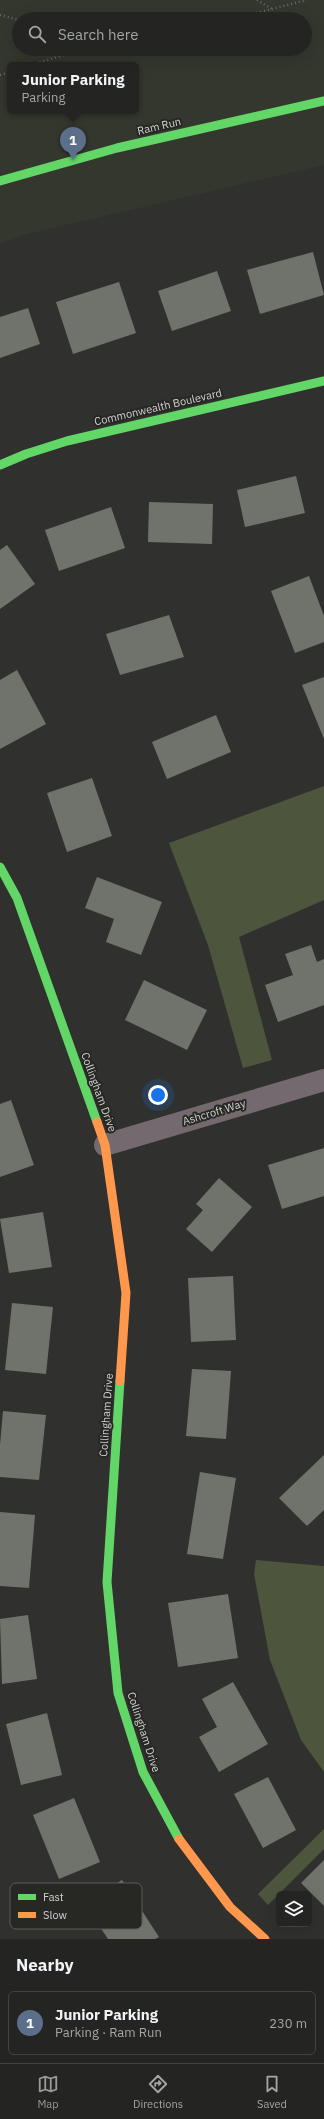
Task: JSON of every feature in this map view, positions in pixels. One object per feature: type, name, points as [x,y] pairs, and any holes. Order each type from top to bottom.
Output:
[{"type":"street","name":"Ram Run","points":[[0,181],[117,148],[324,101]]},
{"type":"street","name":"Commonwealth Boulevard","points":[[0,465],[26,454],[67,441],[324,381]]},
{"type":"street","name":"Collingham Drive","points":[[0,867],[17,898],[105,1145],[126,1293],[107,1582],[118,1693],[143,1772],[181,1843],[230,1907],[265,1939]]},
{"type":"street","name":"Ashcroft Way","points":[[105,1145],[324,1080]]},
{"type":"path","points":[[257,0],[273,10]]},
{"type":"path","points":[[264,12],[307,0]]},
{"type":"path","points":[[0,15],[12,18]]},
{"type":"path","points":[[41,62],[60,56]]},
{"type":"shaded area","points":[[0,0],[324,0],[324,165],[27,234],[0,244]]},
{"type":"green space","points":[[324,786],[324,900],[239,937],[272,1060],[243,1068],[208,945],[169,843]]},
{"type":"green space","points":[[256,1560],[324,1566],[324,1772],[301,1740],[270,1660],[254,1574]]},
{"type":"green space","points":[[324,1829],[324,1849],[282,1891],[276,1891],[276,1897],[268,1905],[258,1894]]},
{"type":"building","points":[[313,252],[324,295],[260,314],[247,270]]},
{"type":"building","points":[[217,271],[231,311],[172,331],[158,291]]},
{"type":"building","points":[[119,282],[136,333],[73,354],[56,302]]},
{"type":"building","points":[[28,308],[40,344],[0,358],[0,317]]},
{"type":"building","points":[[296,476],[305,513],[245,527],[237,490]]},
{"type":"building","points":[[149,502],[213,504],[212,544],[148,542]]},
{"type":"building","points":[[111,507],[125,548],[59,571],[45,530]]},
{"type":"building","points":[[7,545],[35,584],[0,609],[0,550]]},
{"type":"building","points":[[309,576],[324,616],[324,642],[295,653],[271,591]]},
{"type":"building","points":[[169,615],[184,657],[120,675],[106,634]]},
{"type":"building","points":[[17,670],[46,724],[0,749],[0,680]]},
{"type":"building","points":[[324,677],[324,739],[302,685]]},
{"type":"building","points":[[216,715],[231,752],[167,779],[152,742]]},
{"type":"building","points":[[92,778],[112,836],[67,852],[47,793]]},
{"type":"building","points":[[97,877],[162,902],[141,955],[106,942],[114,919],[85,908]]},
{"type":"building","points":[[311,945],[317,962],[324,959],[324,1005],[278,1022],[265,985],[293,975],[285,954]]},
{"type":"building","points":[[144,980],[207,1010],[187,1050],[125,1020]]},
{"type":"building","points":[[11,1100],[34,1165],[0,1177],[0,1104]]},
{"type":"building","points":[[324,1148],[324,1196],[282,1209],[268,1165]]},
{"type":"building","points":[[219,1178],[252,1207],[212,1252],[186,1229],[203,1210],[196,1204]]},
{"type":"building","points":[[43,1212],[52,1267],[9,1273],[0,1219]]},
{"type":"building","points":[[233,1276],[236,1340],[191,1342],[188,1278]]},
{"type":"building","points":[[12,1303],[53,1307],[46,1374],[5,1370]]},
{"type":"building","points":[[192,1369],[231,1371],[226,1439],[186,1436]]},
{"type":"building","points":[[3,1411],[46,1415],[39,1480],[0,1477],[0,1445]]},
{"type":"building","points":[[324,1455],[324,1510],[307,1526],[279,1498]]},
{"type":"building","points":[[200,1472],[236,1478],[223,1559],[187,1554]]},
{"type":"building","points":[[0,1512],[35,1515],[29,1588],[0,1586]]},
{"type":"building","points":[[228,1594],[238,1658],[178,1667],[168,1603]]},
{"type":"building","points":[[28,1615],[37,1679],[2,1684],[0,1619]]},
{"type":"building","points":[[233,1682],[268,1744],[219,1772],[199,1737],[217,1727],[202,1699]]},
{"type":"building","points":[[47,1713],[62,1775],[21,1785],[6,1724]]},
{"type":"building","points":[[268,1777],[296,1830],[263,1848],[234,1794]]},
{"type":"building","points":[[74,1798],[100,1862],[59,1879],[33,1815]]},
{"type":"building","points":[[324,1860],[324,1906],[312,1894],[312,1891],[309,1891],[301,1883]]},
{"type":"building","points":[[142,1911],[159,1937],[155,1939],[108,1939],[101,1929],[142,1929]]},
{"type":"traffic: fast","points":[[0,181],[117,148],[324,101]]},
{"type":"traffic: fast","points":[[0,465],[26,454],[67,441],[324,381]]},
{"type":"traffic: fast","points":[[0,867],[17,898],[97,1122]]},
{"type":"traffic: fast","points":[[120,1381],[107,1582],[118,1693],[143,1772],[179,1839]]},
{"type":"traffic: slow","points":[[97,1122],[105,1145],[126,1293],[120,1381]]},
{"type":"traffic: slow","points":[[179,1839],[230,1907],[265,1939]]},
{"type":"place","name":"Junior Parking","points":[[73,160]]}]
